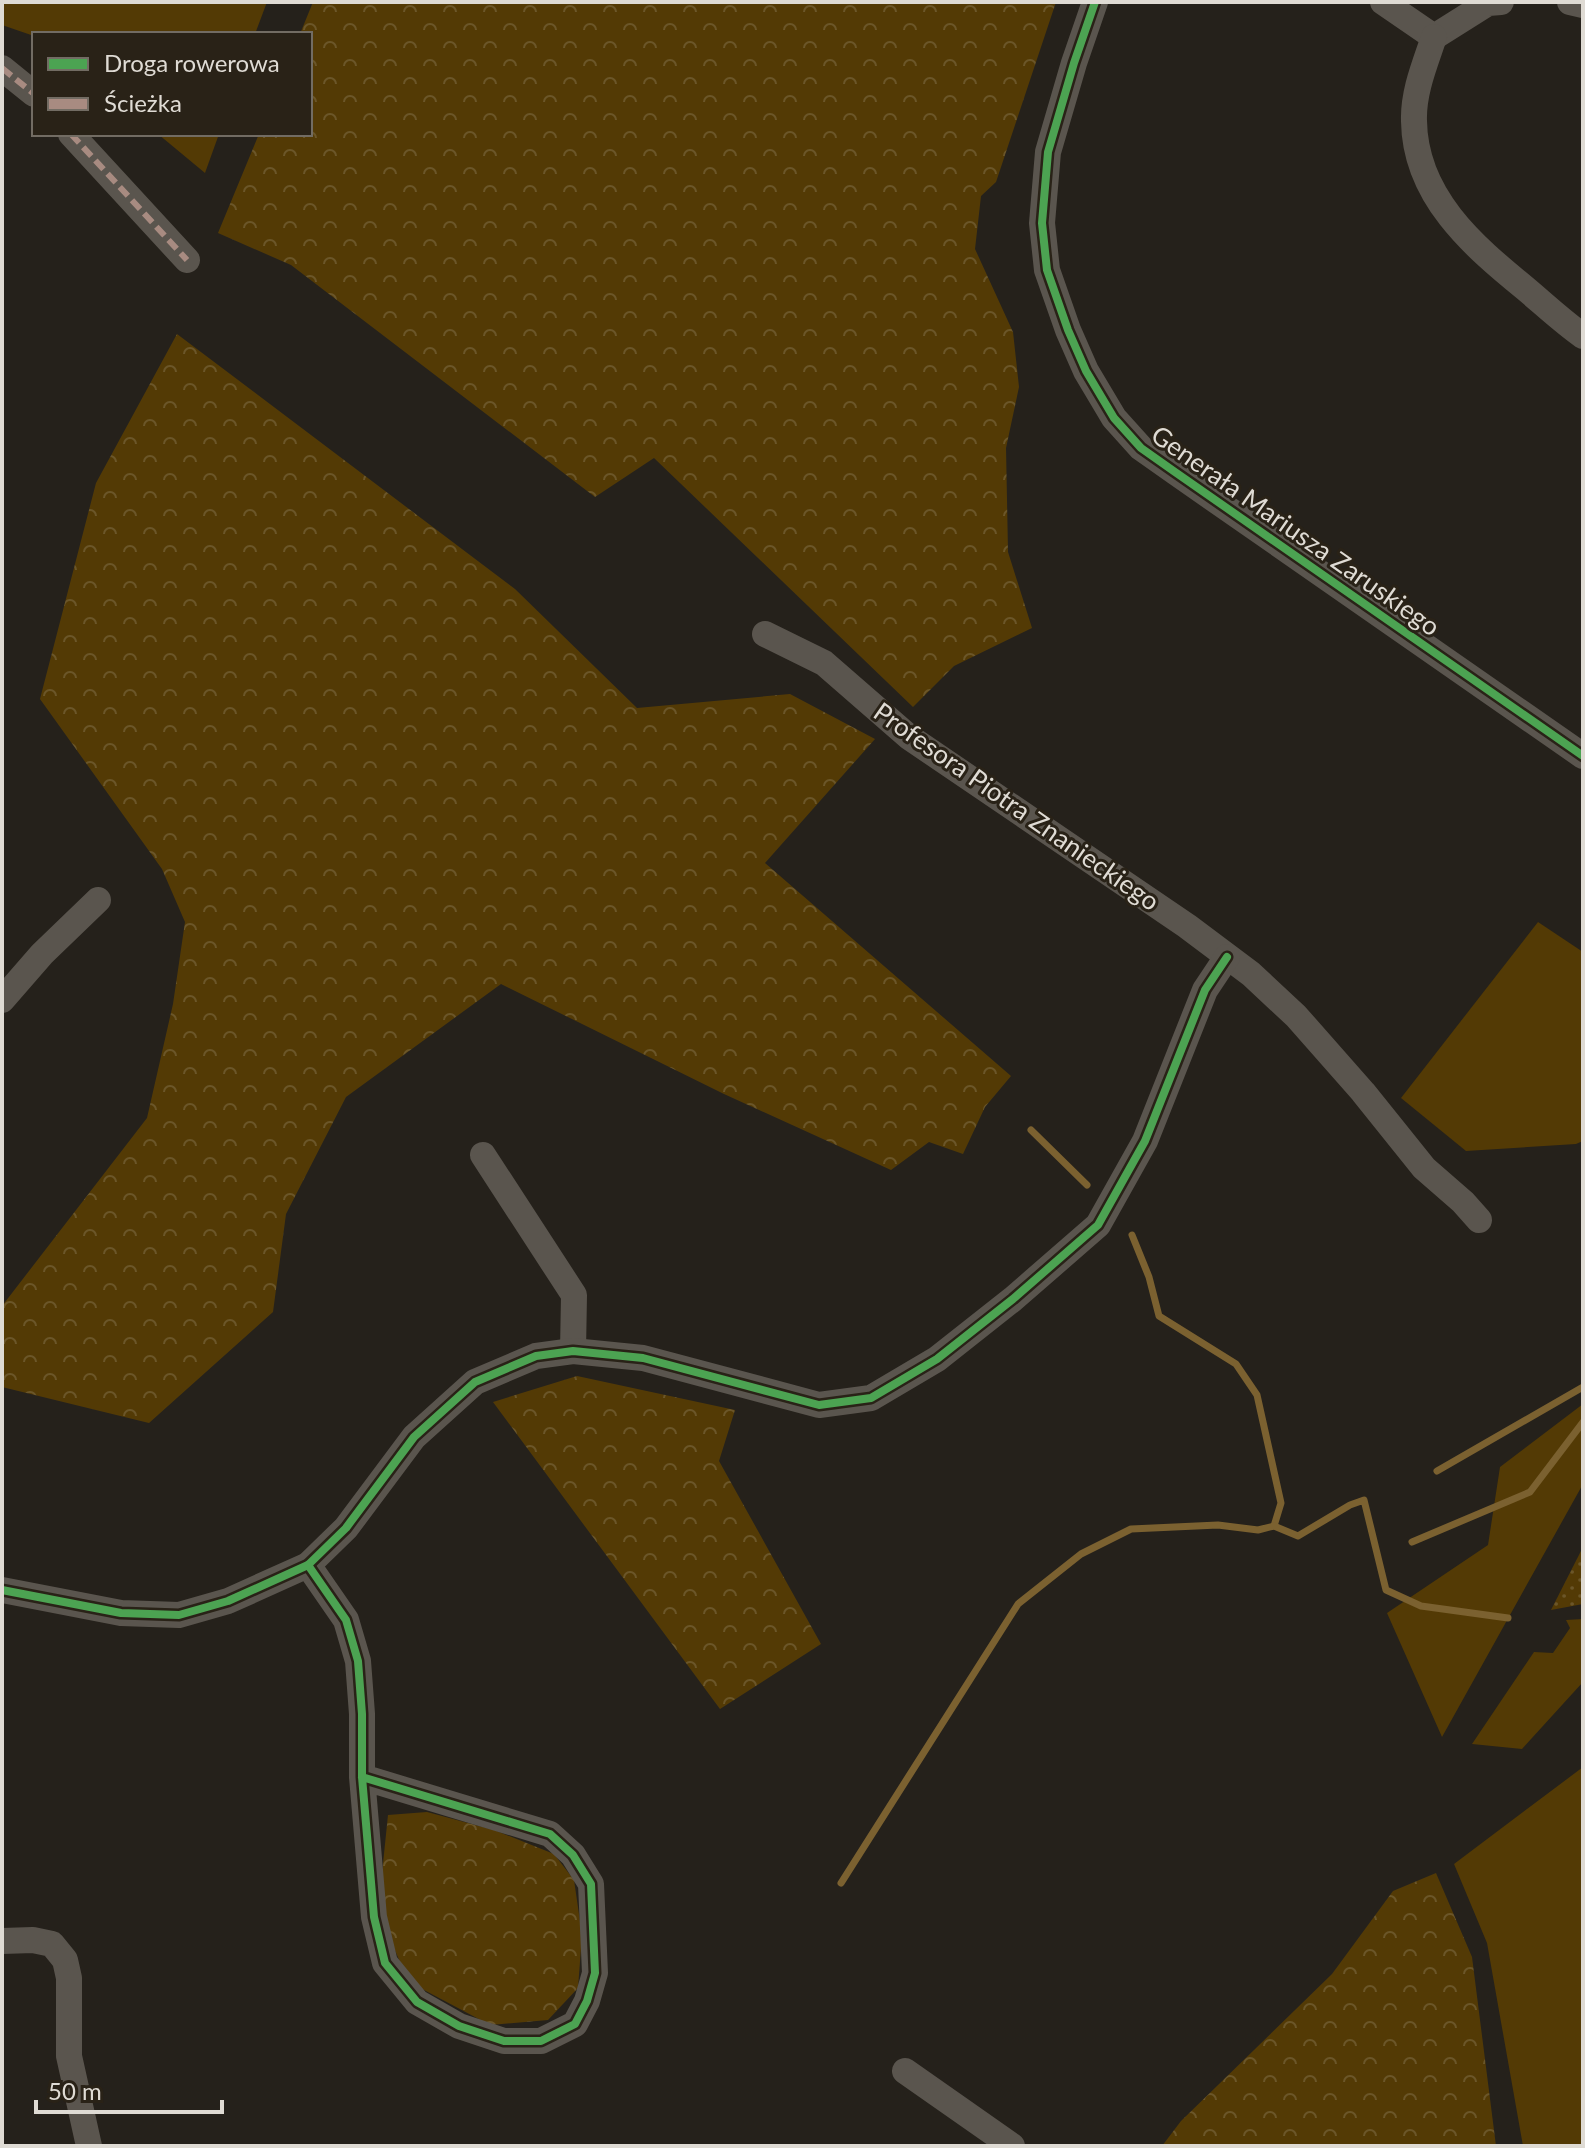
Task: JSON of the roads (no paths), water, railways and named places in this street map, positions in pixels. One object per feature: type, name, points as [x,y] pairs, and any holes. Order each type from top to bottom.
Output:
[{"type":"street","name":"Generała Mariusza Zaruskiego","points":[[1095,2],[1048,152],[1042,223],[1047,270],[1068,330],[1086,371],[1114,418],[1141,448],[1583,756]]},
{"type":"street","points":[[1383,2],[1434,37]]},
{"type":"street","points":[[1501,2],[1488,3],[1434,37],[1418,86],[1414,120],[1418,154],[1428,183],[1452,222],[1501,269],[1583,336]]},
{"type":"street","points":[[1570,2],[1583,5]]},
{"type":"street","points":[[2,68],[32,92]]},
{"type":"street","points":[[73,136],[187,260]]},
{"type":"street","name":"Profesora Piotra Znanieckiego","points":[[765,634],[824,663],[909,737],[1187,926],[1251,974],[1296,1016],[1424,1168],[1479,1220]]},
{"type":"street","points":[[2,1000],[42,954],[98,900]]},
{"type":"street","points":[[2,1590],[121,1613],[179,1615],[228,1601],[308,1565],[346,1528],[414,1437],[475,1382],[536,1356],[573,1351],[643,1358],[819,1405],[871,1398],[937,1359],[1013,1299],[1098,1225],[1145,1141],[1205,990],[1227,957]]},
{"type":"street","points":[[483,1155],[574,1295],[573,1351]]},
{"type":"street","points":[[308,1565],[346,1620],[358,1661],[362,1777],[374,1917],[385,1963],[417,2002],[459,2026],[504,2041],[541,2041],[575,2024],[587,2001],[595,1973],[595,1951],[591,1884],[573,1855],[550,1834],[362,1777]]},
{"type":"street","points":[[2,1941],[33,1940],[52,1944],[65,1960],[69,1978],[69,2056],[89,2146]]},
{"type":"street","points":[[905,2071],[1012,2146]]},
{"type":"waterway","points":[[1031,1130],[1087,1185]]},
{"type":"waterway","points":[[1132,1235],[1149,1277],[1159,1316],[1236,1364],[1257,1395],[1281,1503],[1274,1526]]},
{"type":"waterway","points":[[1437,1471],[1583,1387]]},
{"type":"waterway","points":[[1412,1542],[1530,1492],[1583,1422]]},
{"type":"waterway","points":[[841,1883],[1018,1604],[1081,1554],[1131,1529],[1218,1525],[1258,1530],[1274,1526],[1298,1536],[1364,1500],[1386,1590],[1421,1606],[1508,1618]]}]
